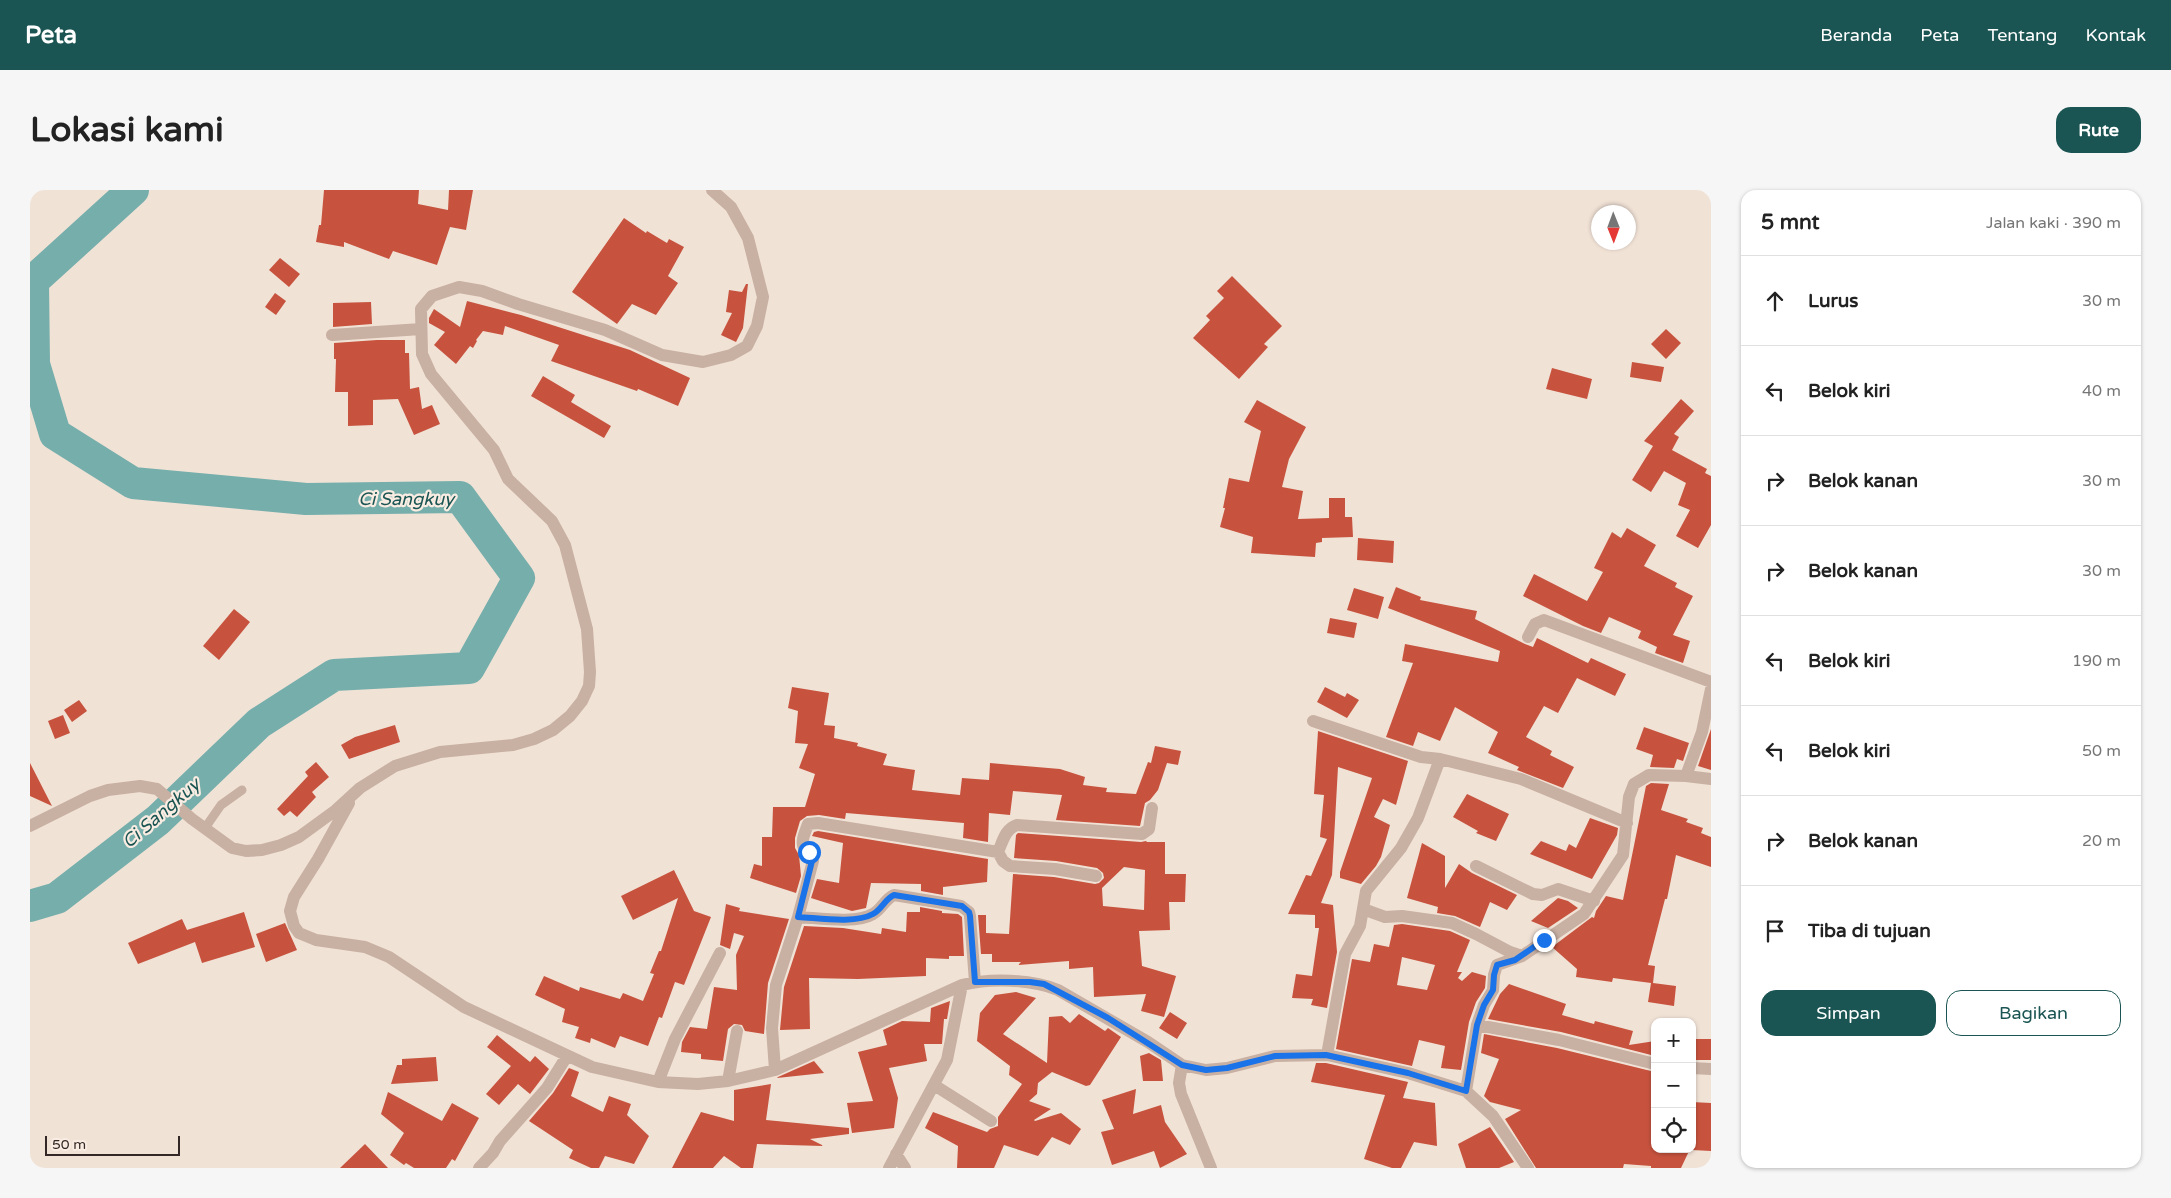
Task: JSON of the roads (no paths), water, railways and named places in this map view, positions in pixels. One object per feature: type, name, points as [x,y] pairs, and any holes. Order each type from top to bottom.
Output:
[{"type":"street","points":[[30,826],[90,796],[108,790],[140,786],[156,789],[192,820],[232,848],[246,851],[262,850],[281,845],[299,837],[354,795],[365,784],[395,766],[440,752],[514,745],[554,730],[570,716],[582,701],[589,686],[590,672],[587,629],[565,544],[552,522],[508,479],[494,450],[431,374],[422,354],[421,309],[432,296],[459,287],[482,291],[518,304],[605,330],[662,355],[703,362],[732,355],[746,346],[757,326],[763,297],[748,238],[731,208],[712,190]]},
{"type":"street","points":[[332,335],[421,329]]},
{"type":"street","points":[[1528,636],[1536,624],[1544,620],[1711,682]]},
{"type":"street","points":[[1686,776],[1702,732],[1711,689]]},
{"type":"street","points":[[1313,721],[1421,757],[1440,758],[1522,779],[1627,822]]},
{"type":"street","points":[[1326,1055],[1345,954],[1360,926],[1366,891],[1401,848],[1418,818],[1440,758]]},
{"type":"street","points":[[1466,1091],[1477,1025],[1484,1005],[1493,990],[1497,965],[1522,956],[1584,914],[1623,856],[1631,790],[1641,778],[1649,775],[1711,779]]},
{"type":"street","points":[[354,795],[294,898],[290,911],[294,926],[299,933],[316,940],[365,947],[389,957],[464,1007],[592,1067],[658,1082],[698,1084],[728,1081],[775,1070],[962,985],[975,982],[1030,982],[1044,984],[1108,1018],[1182,1065],[1206,1070],[1227,1068],[1275,1056],[1326,1055],[1408,1073],[1466,1091],[1493,1116],[1528,1168]]},
{"type":"street","points":[[998,852],[1006,832],[1009,828],[1017,825],[1142,834],[1148,829],[1152,808]]},
{"type":"street","points":[[775,1070],[772,1028],[776,985],[798,917],[812,861],[811,854],[803,844],[809,823],[998,852],[1005,863],[1010,866],[1055,869],[1096,876]]},
{"type":"street","points":[[1476,866],[1533,894],[1542,896],[1558,889],[1594,900]]},
{"type":"street","points":[[798,917],[862,918],[874,913],[889,897],[894,895],[962,906],[969,912],[970,916],[975,982]]},
{"type":"street","points":[[1363,909],[1385,917],[1402,916],[1452,923],[1522,956]]},
{"type":"street","points":[[658,1082],[675,1038],[720,954]]},
{"type":"street","points":[[890,1168],[947,1060],[962,985]]},
{"type":"street","points":[[1477,1025],[1559,1040],[1651,1063]]},
{"type":"street","points":[[728,1081],[737,1030]]},
{"type":"street","points":[[479,1168],[500,1140],[547,1088],[567,1056]]},
{"type":"street","points":[[1182,1065],[1179,1083],[1182,1094],[1211,1168]]},
{"type":"street","points":[[1696,1068],[1711,1069]]},
{"type":"street","points":[[934,1085],[992,1121]]},
{"type":"street","points":[[896,1154],[905,1168]]},
{"type":"lane","points":[[205,828],[221,805],[242,790]]},
{"type":"waterway","name":"Ci Sangkuy","points":[[30,906],[57,898],[158,820],[259,723],[334,675],[469,668],[519,578],[460,497],[306,499],[133,483],[55,434],[34,364],[33,281],[133,190]]}]
